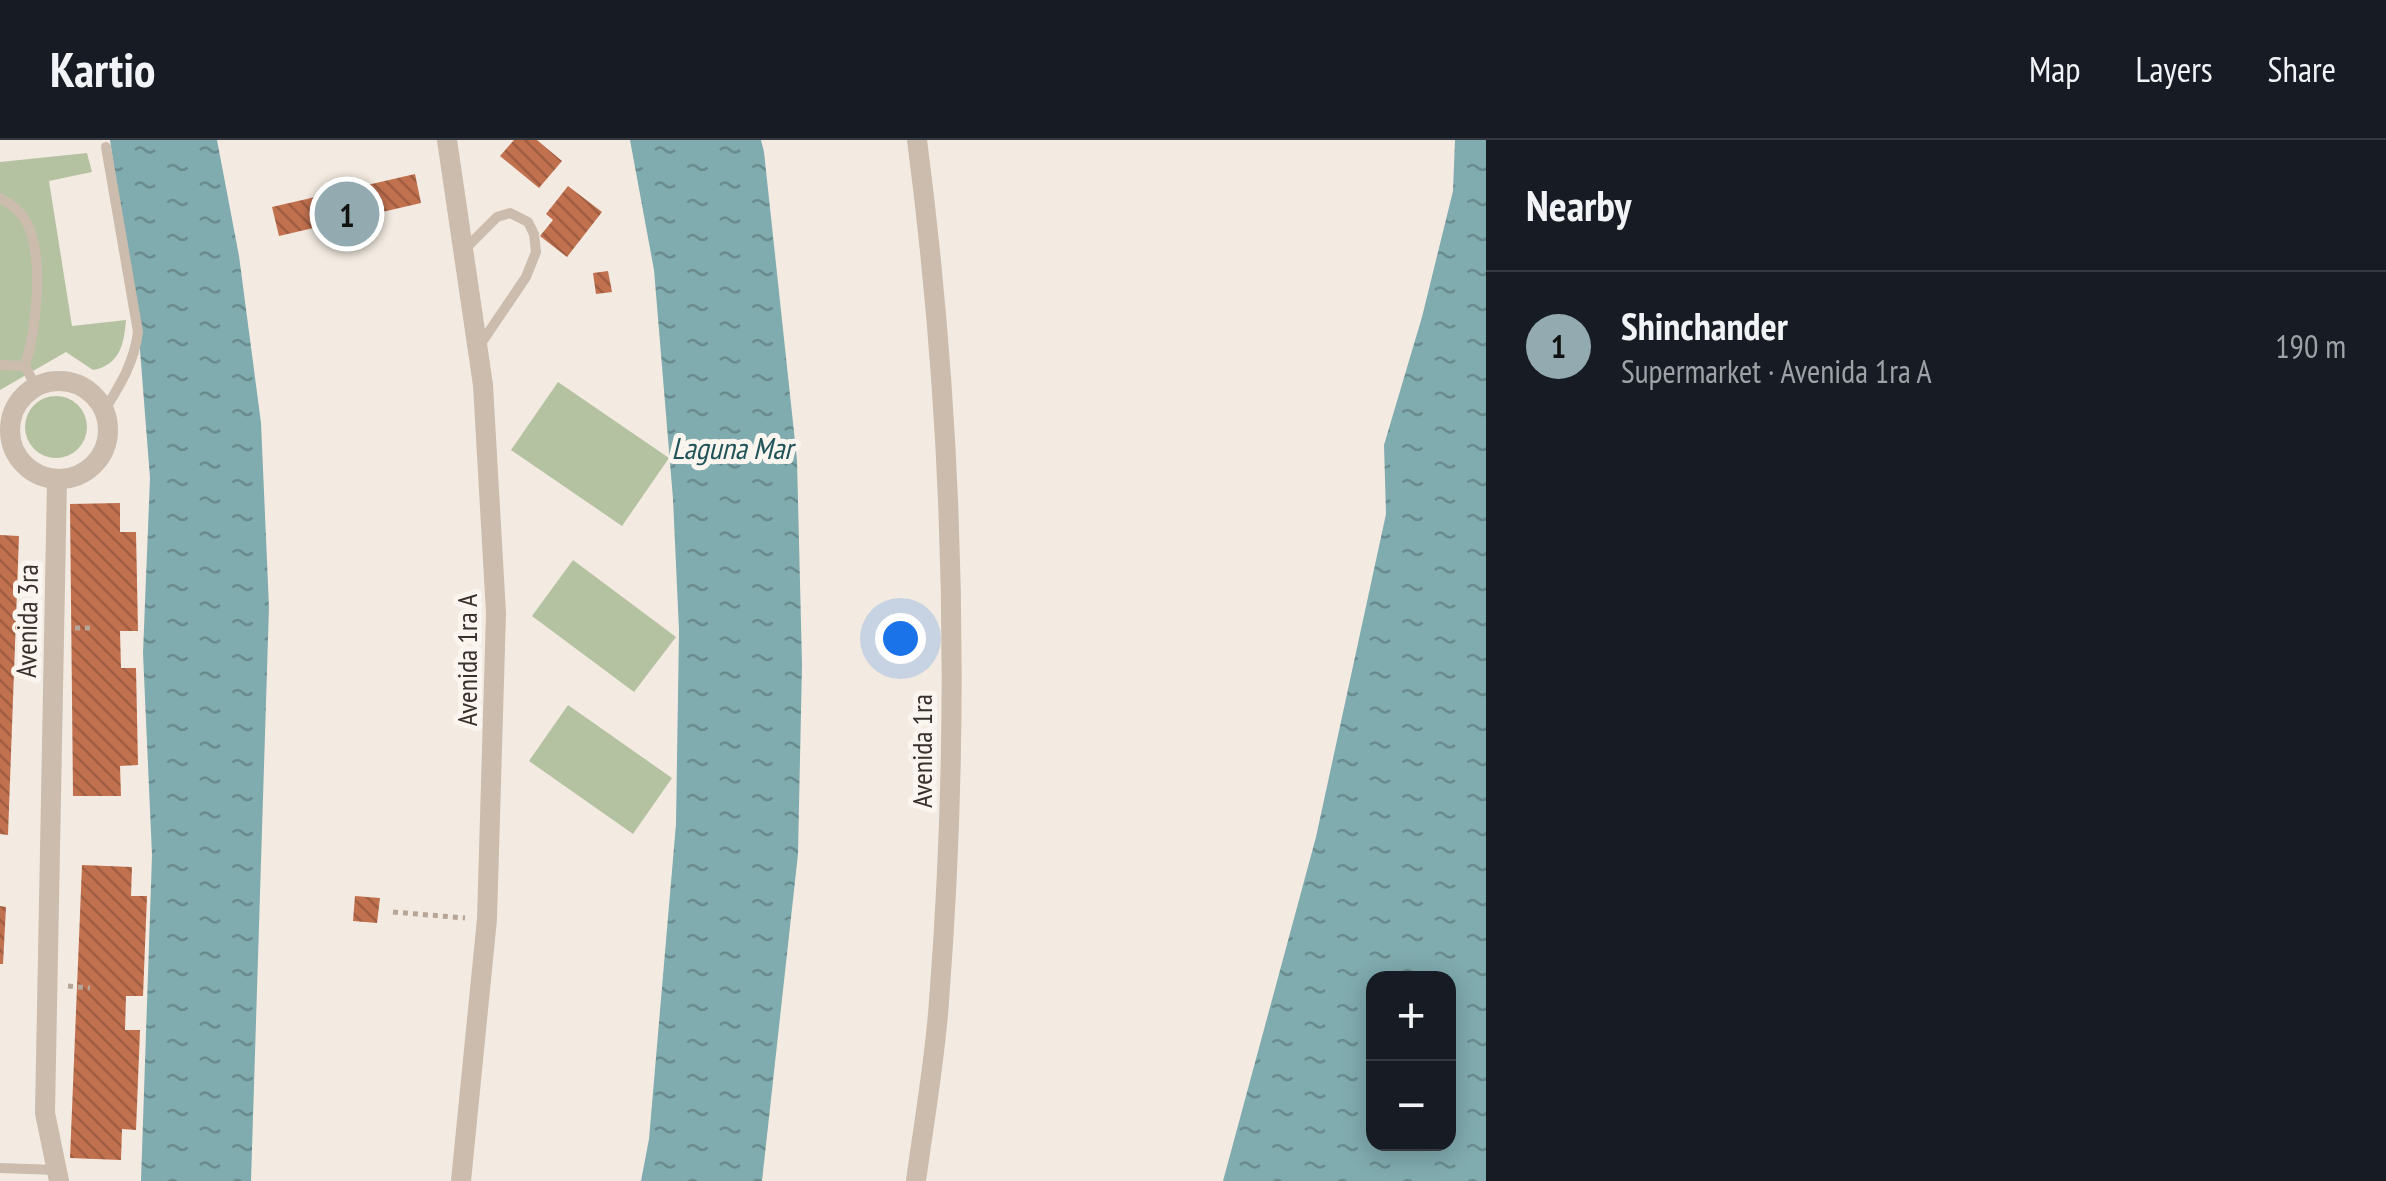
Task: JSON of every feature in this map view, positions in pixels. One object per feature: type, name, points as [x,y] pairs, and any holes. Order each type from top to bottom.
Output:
[{"type":"street","name":"Avenida 1ra A","points":[[447,140],[478,348],[489,458],[496,613],[487,919],[461,1181]]},
{"type":"street","name":"Avenida 1ra","points":[[916,1181],[939,1004],[950,792],[946,434],[929,229],[917,140]]},
{"type":"street","points":[[51,381],[83,387],[104,410],[108,426],[100,458],[74,478],[57,480],[27,469],[10,442],[14,410],[23,396],[51,381]]},
{"type":"street","name":"Avenida 3ra","points":[[57,480],[45,1113],[58,1175]]},
{"type":"lane","points":[[104,410],[136,352],[138,332],[106,147]]},
{"type":"lane","points":[[0,198],[25,219],[32,238],[36,284],[33,340],[25,366],[36,387]]},
{"type":"lane","points":[[463,252],[497,217],[510,213],[528,222],[536,244],[526,277],[478,348]]},
{"type":"lane","points":[[0,365],[25,366]]},
{"type":"lane","points":[[0,1168],[58,1175]]},
{"type":"path","points":[[393,912],[487,919]]},
{"type":"green space","points":[[87,153],[92,172],[49,181],[72,326],[126,320],[122,345],[115,358],[102,367],[93,370],[66,352],[0,390],[0,162]]},
{"type":"green space","points":[[558,382],[669,458],[622,526],[511,450]]},
{"type":"green space","points":[[56,396],[78,405],[87,427],[78,449],[56,458],[34,449],[25,427],[34,405]]},
{"type":"green space","points":[[573,560],[676,637],[634,692],[532,616]]},
{"type":"green space","points":[[568,705],[672,778],[633,834],[529,761]]},
{"type":"water","points":[[110,140],[217,140],[239,256],[261,423],[269,607],[251,1181],[141,1181],[152,855],[143,653],[150,478],[139,337]]},
{"type":"water","name":"Laguna Mar","points":[[630,140],[761,140],[764,152],[797,460],[802,664],[798,854],[762,1181],[641,1181],[649,1139],[676,824],[679,630],[673,499],[654,270]]},
{"type":"water","points":[[1455,140],[1486,140],[1486,1181],[1223,1181],[1316,837],[1386,514],[1384,445],[1422,317],[1453,191]]},
{"type":"building","points":[[514,140],[537,140],[562,161],[539,188],[500,156]]},
{"type":"building","points":[[415,174],[421,203],[279,236],[272,207]]},
{"type":"building","points":[[568,186],[602,212],[567,257],[540,236],[553,220],[546,214]]},
{"type":"building","points":[[608,271],[612,292],[596,294],[593,273]]},
{"type":"building","points":[[120,503],[120,532],[136,532],[138,631],[120,631],[121,668],[136,668],[138,765],[120,766],[121,796],[73,796],[70,504]]},
{"type":"building","points":[[0,535],[19,536],[8,835],[0,834]]},
{"type":"building","points":[[82,865],[132,867],[131,896],[147,896],[143,996],[126,996],[125,1030],[140,1030],[136,1130],[122,1129],[121,1160],[70,1158]]},
{"type":"building","points":[[355,896],[380,898],[377,923],[353,921]]},
{"type":"building","points":[[0,906],[6,907],[3,964],[0,964]]},
{"type":"place","name":"Shinchander","points":[[347,214]]}]
